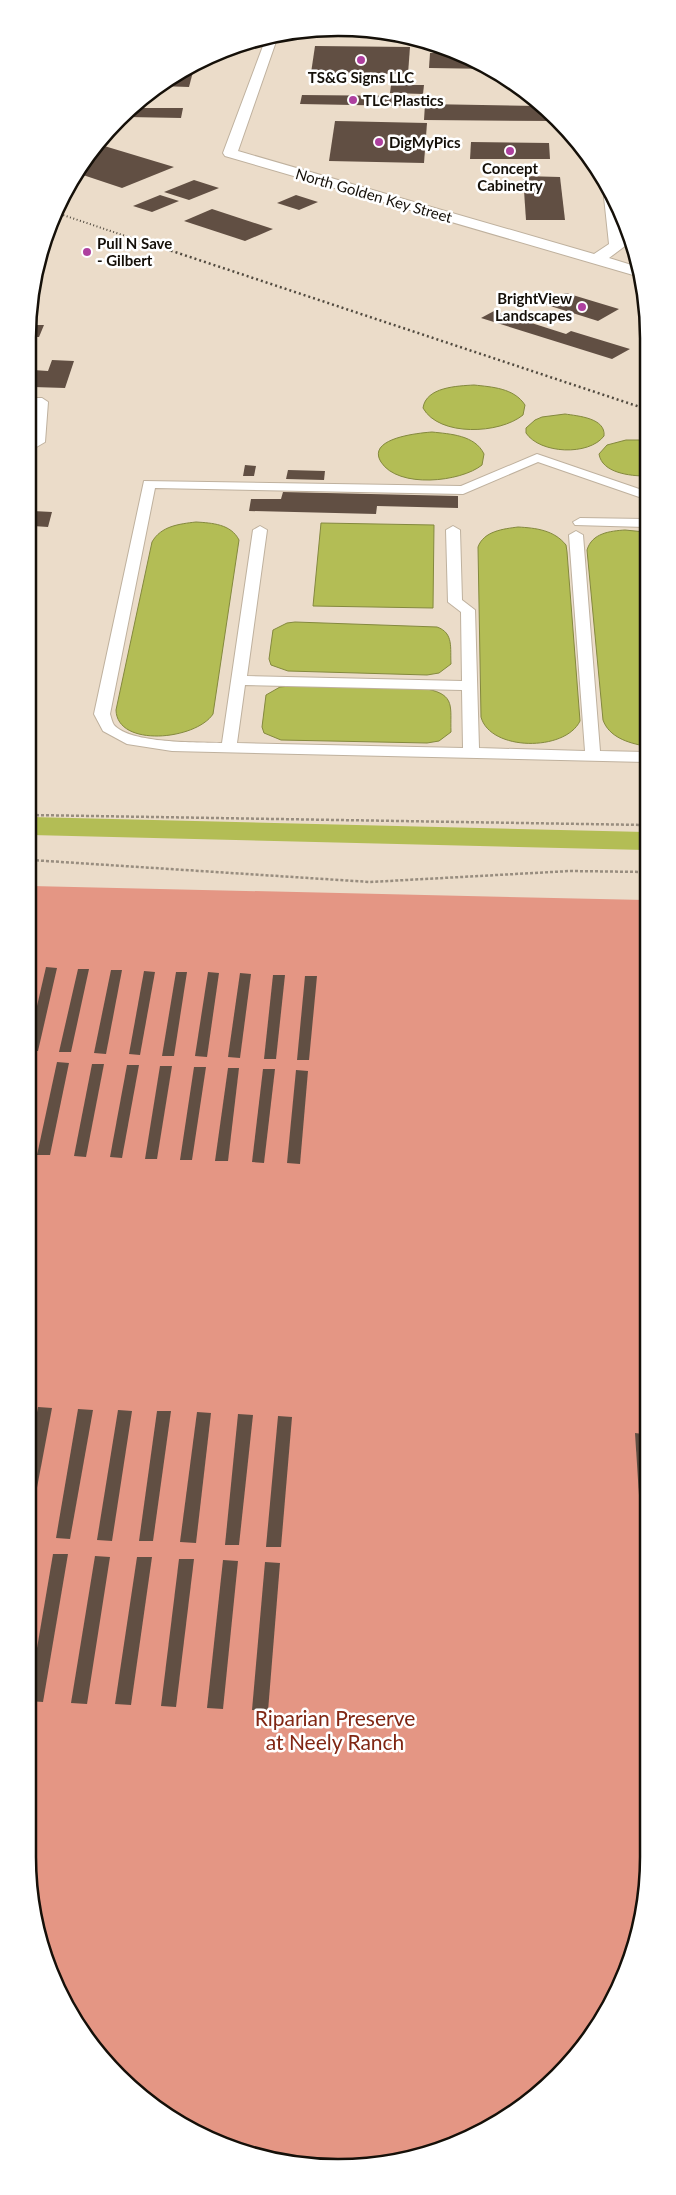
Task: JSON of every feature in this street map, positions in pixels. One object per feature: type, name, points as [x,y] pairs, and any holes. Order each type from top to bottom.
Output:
[{"type":"street","name":"North Golden Key Street","points":[[271,44],[230,153],[631,269]]},
{"type":"street","points":[[613,214],[617,246],[623,259],[630,264]]},
{"type":"street","points":[[597,259],[617,246]]},
{"type":"lane","points":[[36,402],[42,402],[39,442],[36,444]]},
{"type":"lane","points":[[640,493],[537,458],[463,490],[149,484],[102,714],[108,728],[132,741],[172,746],[640,757]]},
{"type":"lane","points":[[593,755],[578,528],[640,523]]},
{"type":"lane","points":[[229,747],[260,530]]},
{"type":"lane","points":[[453,530],[455,602],[468,610],[472,753]]},
{"type":"lane","points":[[238,680],[470,686]]},
{"type":"path","points":[[36,816],[640,825]]},
{"type":"path","points":[[36,860],[146,866],[284,878],[370,882],[570,871],[640,872]]},
{"type":"green space","name":"Riparian Preserve at Neely Ranch","points":[[36,886],[640,900],[640,1857],[634,1916],[624,1954],[609,1990],[589,2025],[565,2056],[537,2084],[506,2108],[471,2128],[435,2143],[377,2156],[338,2159],[318,2158],[279,2153],[241,2143],[205,2128],[170,2108],[154,2096],[111,2056],[87,2025],[77,2008],[67,1990],[52,1954],[42,1916],[36,1857]]},
{"type":"shaded area","points":[[474,385],[502,389],[515,395],[525,405],[523,415],[500,426],[470,430],[442,424],[431,417],[423,408],[425,401],[436,392],[451,387]]},
{"type":"shaded area","points":[[565,414],[584,417],[596,422],[601,425],[604,436],[587,447],[565,450],[542,445],[526,433],[526,428],[535,420],[542,417]]},
{"type":"shaded area","points":[[432,432],[461,437],[475,443],[484,454],[482,465],[460,476],[430,480],[401,476],[389,471],[381,462],[378,454],[381,447],[387,442],[396,438]]},
{"type":"shaded area","points":[[626,440],[640,440],[640,476],[618,472],[605,465],[599,454],[607,445]]},
{"type":"shaded area","points":[[196,522],[220,525],[231,531],[239,540],[213,714],[204,723],[191,730],[158,736],[143,735],[129,730],[120,722],[116,710],[152,542],[165,529]]},
{"type":"shaded area","points":[[321,523],[434,525],[433,608],[313,606]]},
{"type":"shaded area","points":[[518,527],[538,529],[556,536],[566,545],[567,552],[580,721],[572,731],[559,738],[544,742],[512,741],[498,736],[487,728],[481,717],[478,547],[489,534]]},
{"type":"shaded area","points":[[625,530],[640,532],[640,745],[614,735],[603,720],[587,550],[589,544],[597,536],[608,532]]},
{"type":"shaded area","points":[[287,623],[437,627],[449,637],[451,664],[439,673],[427,675],[288,671],[271,665],[269,659],[273,630]]},
{"type":"shaded area","points":[[280,687],[427,689],[443,695],[450,703],[451,732],[439,741],[427,743],[281,740],[264,733],[262,727],[266,695]]},
{"type":"building","name":"TS&G Signs LLC","points":[[315,46],[410,47],[408,74],[311,73]]},
{"type":"building","points":[[430,53],[438,53],[474,69],[429,68]]},
{"type":"building","points":[[192,74],[189,87],[171,86]]},
{"type":"building","points":[[391,85],[424,85],[423,94],[390,93]]},
{"type":"building","name":"TLC Plastics","points":[[302,95],[407,96],[406,106],[300,104]]},
{"type":"building","points":[[425,104],[531,106],[547,121],[424,120]]},
{"type":"building","points":[[143,108],[183,108],[181,118],[133,117]]},
{"type":"building","name":"DigMyPics","points":[[335,121],[427,123],[424,163],[329,161]]},
{"type":"building","name":"Concept Cabinetry","points":[[471,142],[549,143],[550,159],[470,159]]},
{"type":"building","points":[[105,146],[174,167],[122,188],[84,175]]},
{"type":"building","points":[[523,176],[560,177],[565,220],[526,220]]},
{"type":"building","points":[[194,180],[219,188],[189,200],[164,192]]},
{"type":"building","points":[[160,195],[179,201],[152,212],[133,206]]},
{"type":"building","points":[[296,195],[318,202],[299,210],[277,203]]},
{"type":"building","points":[[212,209],[273,229],[245,241],[184,221]]},
{"type":"building","name":"BrightView Landscapes","points":[[566,293],[619,309],[598,321],[544,304]]},
{"type":"building","points":[[494,311],[566,334],[571,331],[630,349],[612,359],[481,318]]},
{"type":"building","points":[[37,325],[44,325],[39,337],[36,337]]},
{"type":"building","points":[[52,360],[74,361],[65,388],[36,387],[36,370],[48,371]]},
{"type":"building","points":[[245,465],[256,466],[254,476],[243,476]]},
{"type":"building","points":[[288,470],[325,471],[324,480],[286,479]]},
{"type":"building","points":[[283,492],[458,496],[458,508],[377,506],[376,514],[249,511],[251,499],[281,499]]},
{"type":"building","points":[[36,511],[52,512],[48,527],[36,526]]},
{"type":"building","points":[[46,967],[57,968],[38,1051],[36,1051],[36,1010]]},
{"type":"building","points":[[78,969],[89,969],[71,1052],[59,1052]]},
{"type":"building","points":[[111,970],[122,970],[106,1054],[94,1053]]},
{"type":"building","points":[[144,971],[155,972],[140,1055],[129,1054]]},
{"type":"building","points":[[176,972],[187,972],[174,1056],[162,1056]]},
{"type":"building","points":[[208,972],[219,973],[207,1057],[195,1056]]},
{"type":"building","points":[[240,973],[251,974],[240,1058],[228,1057]]},
{"type":"building","points":[[273,975],[285,975],[276,1059],[264,1059]]},
{"type":"building","points":[[305,976],[317,976],[309,1060],[297,1060]]},
{"type":"building","points":[[57,1062],[69,1063],[50,1155],[37,1155]]},
{"type":"building","points":[[92,1064],[104,1064],[86,1157],[74,1156]]},
{"type":"building","points":[[127,1065],[139,1065],[122,1158],[110,1157]]},
{"type":"building","points":[[160,1066],[172,1066],[157,1159],[145,1159]]},
{"type":"building","points":[[194,1067],[206,1067],[192,1160],[180,1160]]},
{"type":"building","points":[[228,1068],[239,1068],[228,1161],[215,1161]]},
{"type":"building","points":[[263,1069],[275,1069],[264,1163],[252,1162]]},
{"type":"building","points":[[296,1070],[308,1071],[300,1164],[287,1163]]},
{"type":"building","points":[[38,1407],[52,1408],[36,1493],[36,1417]]},
{"type":"building","points":[[78,1409],[93,1410],[70,1539],[56,1538]]},
{"type":"building","points":[[118,1410],[132,1411],[112,1541],[97,1540]]},
{"type":"building","points":[[157,1411],[171,1411],[153,1541],[139,1541]]},
{"type":"building","points":[[197,1412],[211,1413],[196,1543],[180,1542]]},
{"type":"building","points":[[238,1414],[253,1415],[239,1545],[225,1545]]},
{"type":"building","points":[[278,1416],[292,1417],[281,1547],[266,1547]]},
{"type":"building","points":[[635,1433],[640,1434],[640,1511]]},
{"type":"building","points":[[53,1554],[68,1554],[43,1702],[36,1702],[36,1654]]},
{"type":"building","points":[[95,1556],[110,1557],[87,1704],[71,1703]]},
{"type":"building","points":[[137,1557],[152,1557],[131,1705],[115,1704]]},
{"type":"building","points":[[179,1559],[194,1559],[176,1707],[161,1706]]},
{"type":"building","points":[[223,1560],[238,1561],[223,1709],[207,1708]]},
{"type":"building","points":[[265,1562],[280,1563],[268,1711],[252,1710]]},
{"type":"waterway","points":[[36,826],[640,841]]},
{"type":"railway","points":[[63,215],[170,251]]},
{"type":"railway","points":[[166,249],[640,407]]},
{"type":"place","name":"TS&G Signs LLC","points":[[361,60]]},
{"type":"place","name":"TLC Plastics","points":[[353,100]]},
{"type":"place","name":"DigMyPics","points":[[379,142]]},
{"type":"place","name":"Concept Cabinetry","points":[[510,151]]},
{"type":"place","name":"Pull N Save - Gilbert","points":[[87,252]]},
{"type":"place","name":"BrightView Landscapes","points":[[582,307]]}]
